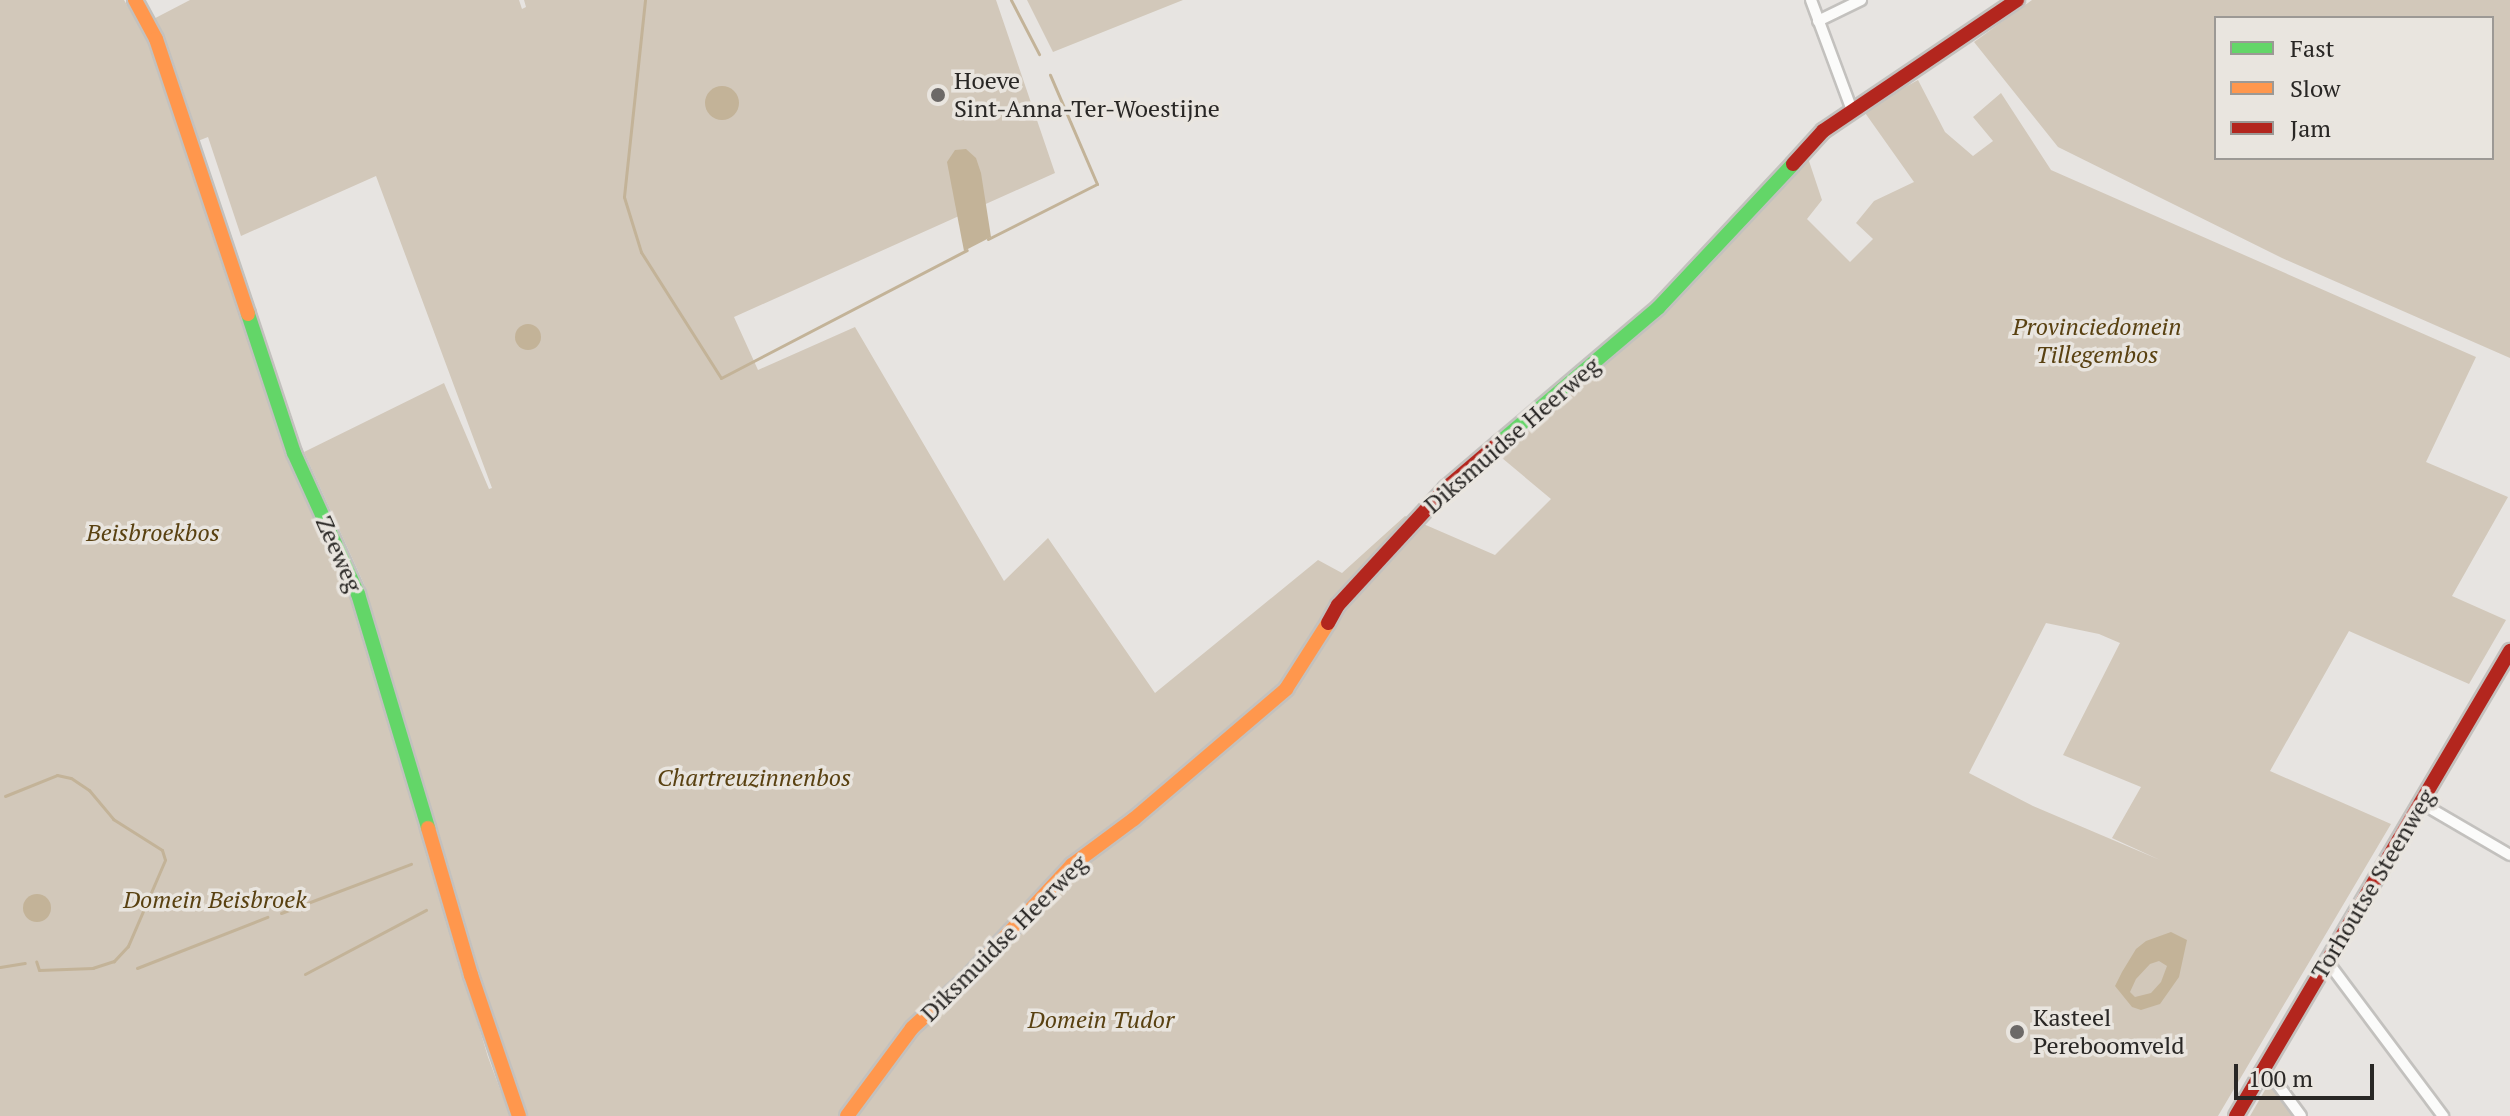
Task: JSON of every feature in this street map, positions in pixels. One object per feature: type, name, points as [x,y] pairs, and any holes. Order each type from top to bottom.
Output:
[{"type":"street","name":"Zeeweg","points":[[135,0],[156,39],[181,110],[294,453],[358,594],[471,975],[519,1116]]},
{"type":"street","points":[[1811,0],[1852,110]]},
{"type":"street","points":[[1818,21],[1861,0]]},
{"type":"street","name":"Diksmuidse Heerweg","points":[[847,1116],[912,1028],[967,978],[1072,865],[1134,819],[1286,689],[1305,663],[1338,605],[1433,501],[1658,308],[1807,145],[1852,110],[1915,72],[2017,0]]},
{"type":"street","name":"Torhoutse Steenweg","points":[[2236,1116],[2510,651]]},
{"type":"street","points":[[2421,803],[2510,855]]},
{"type":"street","points":[[2327,961],[2443,1116]]},
{"type":"street","points":[[2263,1071],[2273,1078],[2301,1116]]},
{"type":"green space","points":[[0,0],[124,0],[140,26],[190,0],[519,0],[522,9],[526,7],[524,0],[996,0],[1055,173],[734,317],[758,370],[855,327],[1004,581],[1048,538],[1155,693],[1318,560],[1342,573],[1405,516],[1495,555],[1551,499],[1496,453],[1642,329],[1807,155],[1822,200],[1807,219],[1850,262],[1873,239],[1856,223],[1874,201],[1914,182],[1863,110],[1918,80],[1945,132],[1973,156],[1993,141],[1973,117],[2001,93],[2051,170],[2476,357],[2426,462],[2508,497],[2452,596],[2506,620],[2469,684],[2349,631],[2270,771],[2391,824],[2218,1116],[528,1116],[476,963],[364,584],[304,452],[444,383],[489,489],[492,488],[376,176],[241,236],[208,137],[185,146],[289,461],[352,603],[488,1057],[510,1116],[0,1116]],"holes":[[[2046,623],[2099,634],[2120,643],[2063,755],[2141,787],[2112,838],[2160,860],[2033,806],[1969,773]]]},
{"type":"green space","points":[[1027,0],[1183,0],[1053,52]]},
{"type":"green space","points":[[2032,0],[2510,0],[2510,358],[2282,258],[2058,147],[1974,42]]},
{"type":"green space","points":[[2269,1083],[2293,1116],[2250,1116]]},
{"type":"shaded area","points":[[722,86],[734,91],[739,103],[734,115],[722,120],[710,115],[705,103],[710,91]]},
{"type":"shaded area","points":[[966,149],[976,158],[981,173],[991,237],[964,251],[947,162],[955,150]]},
{"type":"shaded area","points":[[528,324],[537,328],[541,337],[537,346],[528,350],[519,346],[515,337],[519,328]]},
{"type":"shaded area","points":[[37,894],[47,898],[51,908],[47,918],[37,922],[27,918],[23,908],[27,898]]},
{"type":"shaded area","points":[[2171,932],[2187,940],[2179,977],[2160,1004],[2141,1010],[2132,1007],[2115,986],[2136,949],[2146,941]],"holes":[[[2159,961],[2167,966],[2161,982],[2151,993],[2135,997],[2130,992],[2136,979],[2150,964]]]},
{"type":"waterway","points":[[645,0],[624,197],[641,252],[721,378],[967,250]]},
{"type":"waterway","points":[[1011,0],[1039,54]]},
{"type":"waterway","points":[[988,239],[1097,184],[1050,75]]},
{"type":"waterway","points":[[5,796],[57,775],[71,778],[89,790],[113,819],[162,850],[165,860],[128,946],[114,961],[93,968],[39,970],[36,961]]},
{"type":"waterway","points":[[281,913],[411,864]]},
{"type":"waterway","points":[[305,974],[426,910]]},
{"type":"waterway","points":[[137,968],[267,917]]},
{"type":"waterway","points":[[0,967],[25,963]]},
{"type":"traffic: fast","points":[[1500,442],[1658,308],[1793,164]]},
{"type":"traffic: fast","points":[[248,314],[294,453],[358,594],[428,828]]},
{"type":"traffic: slow","points":[[135,0],[156,39],[248,314]]},
{"type":"traffic: slow","points":[[847,1116],[912,1028],[967,978],[1072,865],[1134,819],[1286,689],[1328,623]]},
{"type":"traffic: slow","points":[[428,828],[471,975],[519,1116]]},
{"type":"traffic: jam","points":[[1793,164],[1823,131],[2017,0]]},
{"type":"traffic: jam","points":[[1328,623],[1338,605],[1446,488],[1500,442]]},
{"type":"traffic: jam","points":[[2236,1116],[2510,651]]},
{"type":"place","name":"Hoeve Sint-Anna-Ter-Woestijne","points":[[938,95]]},
{"type":"place","name":"Kasteel Pereboomveld","points":[[2017,1032]]},
{"type":"park label","name":"Provinciedomein Tillegembos","points":[[2097,341]]},
{"type":"park label","name":"Beisbroekbos","points":[[153,533]]},
{"type":"park label","name":"Chartreuzinnenbos","points":[[754,778]]},
{"type":"park label","name":"Domein Beisbroek","points":[[215,900]]},
{"type":"park label","name":"Domein Tudor","points":[[1101,1020]]}]
